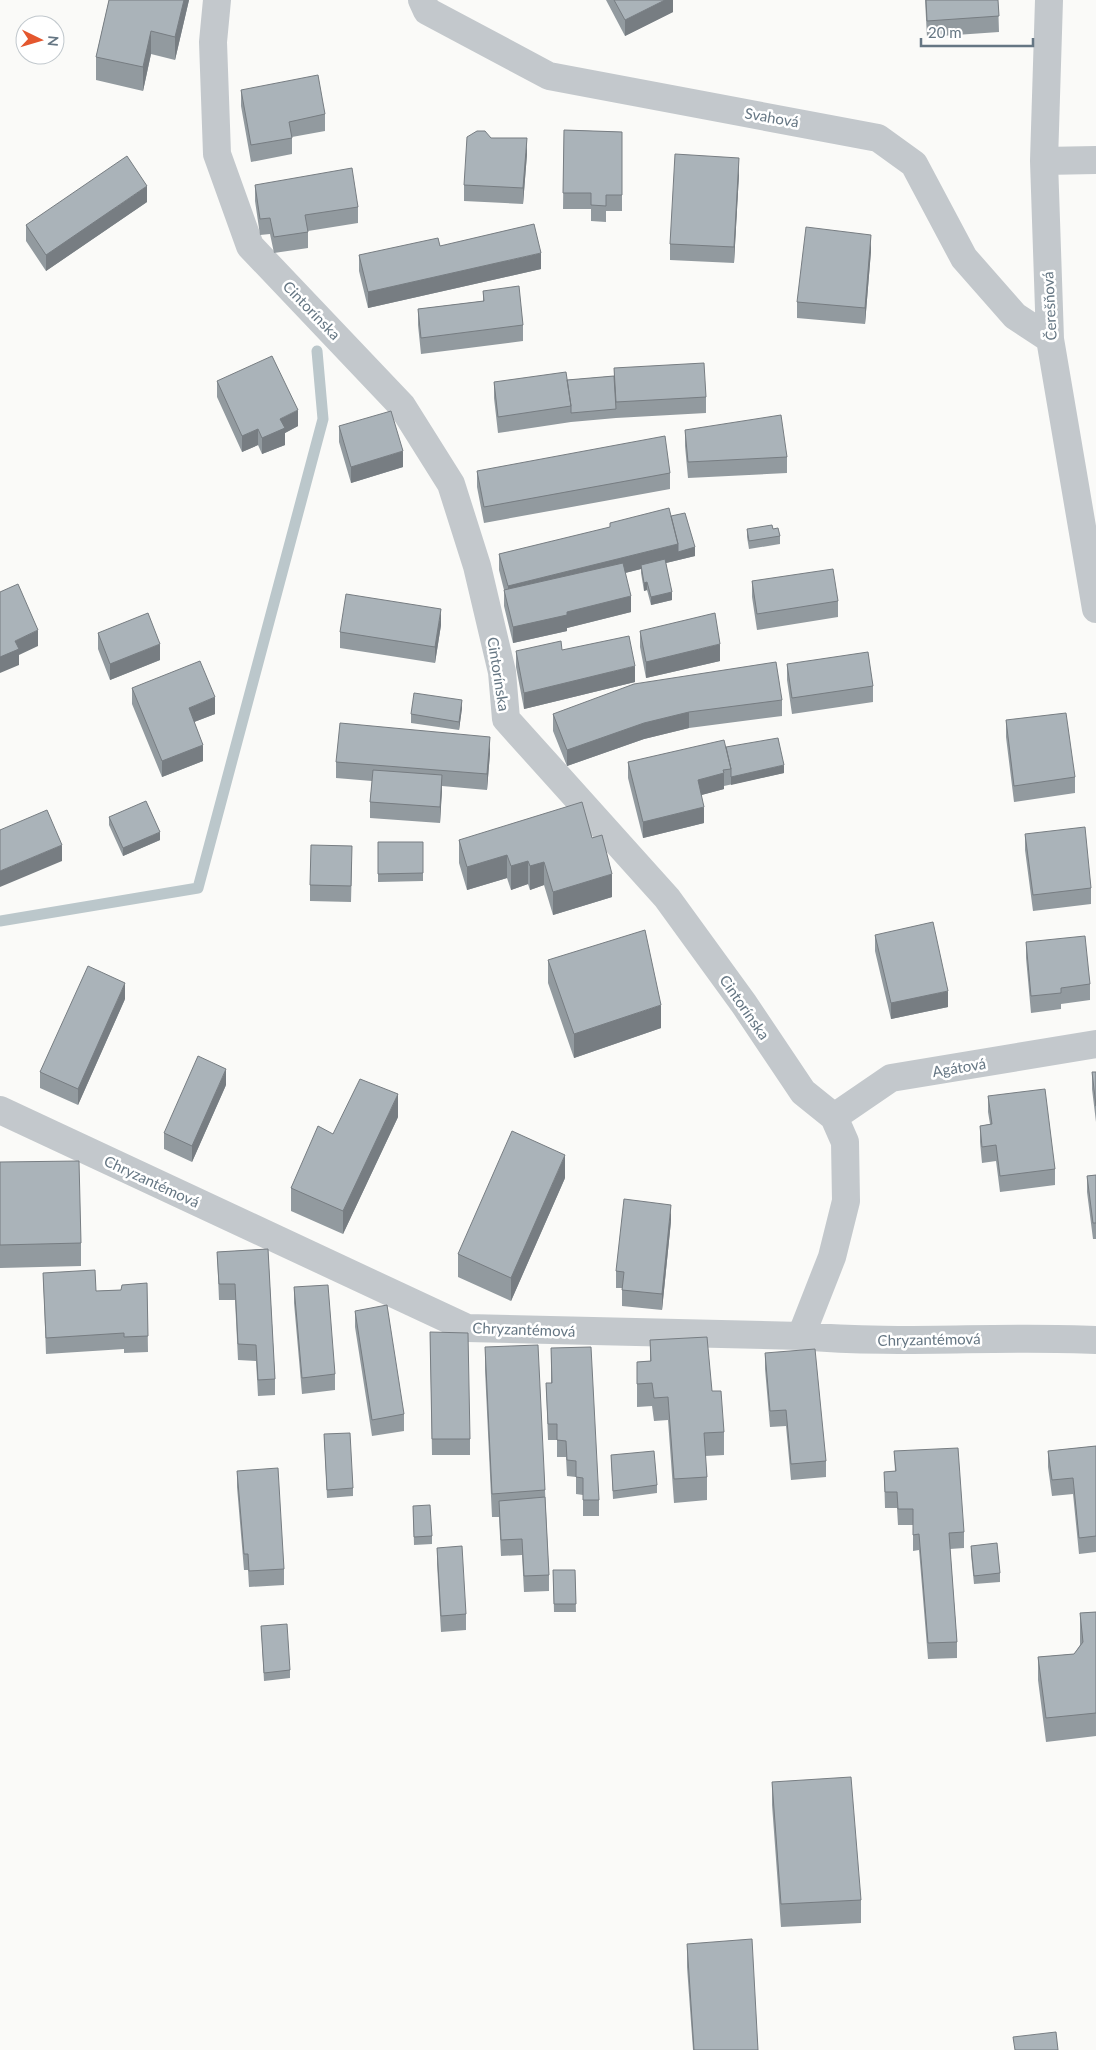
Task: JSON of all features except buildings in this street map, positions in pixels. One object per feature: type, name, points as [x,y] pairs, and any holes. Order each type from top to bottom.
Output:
[{"type":"street","name":"Cintorínska","points":[[217,0],[213,42],[217,154],[250,246],[402,406],[451,484],[477,566],[502,672],[506,719],[667,898],[744,1004],[804,1092],[834,1117],[845,1142],[846,1201],[832,1257],[801,1336]]},
{"type":"street","name":"Svahová","points":[[422,0],[427,11],[549,76],[878,138],[914,164],[964,258],[1015,316],[1050,339]]},
{"type":"street","name":"Čerešňová","points":[[1049,0],[1044,161],[1050,339],[1096,609]]},
{"type":"street","points":[[1044,161],[1096,160]]},
{"type":"street","name":"Agátová","points":[[834,1117],[891,1078],[1096,1044]]},
{"type":"street","name":"Chryzantémová","points":[[0,1110],[467,1328],[801,1336],[854,1341],[1038,1337],[1096,1340]]},
{"type":"waterway","points":[[0,921],[198,888],[323,419],[317,351]]}]
